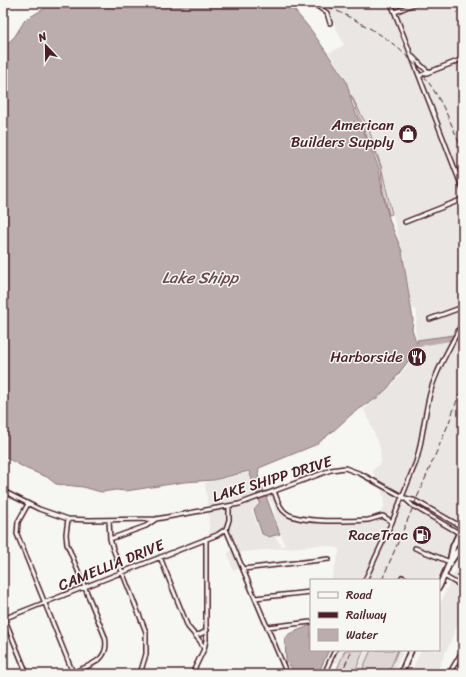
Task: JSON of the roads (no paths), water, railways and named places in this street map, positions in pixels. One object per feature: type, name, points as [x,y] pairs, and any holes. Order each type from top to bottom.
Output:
[{"type":"highway","points":[[440,585],[450,562],[453,546],[462,526]]},
{"type":"highway","points":[[450,562],[460,550],[463,543]]},
{"type":"highway","points":[[401,674],[411,651]]},
{"type":"street","points":[[3,8],[7,3]]},
{"type":"street","points":[[313,3],[327,13],[330,23]]},
{"type":"street","points":[[391,3],[463,190]]},
{"type":"street","points":[[394,12],[416,3]]},
{"type":"street","points":[[411,55],[427,71],[431,71]]},
{"type":"street","points":[[419,76],[463,59]]},
{"type":"street","points":[[405,222],[463,199]]},
{"type":"street","points":[[430,319],[463,307]]},
{"type":"street","points":[[365,579],[403,497],[419,453],[430,391],[463,321]]},
{"type":"street","name":"LAKE SHIPP DRIVE","points":[[3,491],[51,514],[68,519],[156,519],[229,506],[254,499],[331,470],[345,468],[361,474],[403,497]]},
{"type":"street","points":[[273,492],[281,508],[291,516],[327,521],[366,520],[383,516],[392,522]]},
{"type":"street","points":[[403,497],[416,501],[462,526]]},
{"type":"street","points":[[403,497],[413,506],[459,533]]},
{"type":"street","points":[[28,504],[18,522],[17,534],[73,673]]},
{"type":"street","points":[[229,506],[229,517],[226,529],[287,674]]},
{"type":"street","points":[[68,519],[66,534],[67,544],[105,637],[106,647],[104,654],[97,662],[68,674]]},
{"type":"street","points":[[110,539],[148,525],[156,519]]},
{"type":"street","points":[[109,520],[110,539],[113,549],[143,623],[146,637],[146,656],[140,674]]},
{"type":"street","name":"CAMELLIA DRIVE","points":[[3,618],[85,588],[217,535],[226,529]]},
{"type":"street","points":[[192,674],[204,649],[207,630],[206,539]]},
{"type":"street","points":[[415,548],[450,562]]},
{"type":"street","points":[[160,558],[188,627],[204,649]]},
{"type":"street","points":[[243,569],[329,559]]},
{"type":"street","points":[[444,576],[463,587]]},
{"type":"street","points":[[402,577],[406,579]]},
{"type":"street","points":[[255,598],[310,592]]},
{"type":"street","points":[[3,618],[27,674]]},
{"type":"street","points":[[267,627],[310,622]]},
{"type":"street","points":[[195,635],[201,634],[207,630]]},
{"type":"street","points":[[449,674],[463,650]]},
{"type":"street","points":[[324,674],[335,651]]},
{"type":"water","name":"Lake Shipp","points":[[51,3],[285,3],[295,11],[311,30],[345,79],[352,104],[379,168],[382,191],[390,222],[402,251],[413,320],[412,329],[417,345],[409,360],[388,388],[377,398],[353,413],[315,445],[259,468],[258,475],[280,534],[269,537],[262,534],[254,510],[260,503],[249,471],[214,480],[184,482],[126,491],[116,490],[101,492],[83,487],[56,484],[47,477],[27,469],[3,456],[3,48],[15,36],[25,20]]},
{"type":"water","points":[[454,335],[452,340],[428,343],[418,347],[417,340]]},
{"type":"water","points":[[310,625],[310,651],[329,651],[318,674],[296,673],[286,662],[285,639],[289,634]]},
{"type":"waterway","points":[[417,345],[447,340]]},
{"type":"railway","points":[[321,3],[372,29],[388,40],[414,64],[425,77],[442,105],[463,153]]},
{"type":"railway","points":[[382,579],[448,425],[463,384]]},
{"type":"railway","points":[[341,674],[352,651]]},
{"type":"place","name":"American Builders Supply","points":[[408,134]]},
{"type":"place","name":"Harborside","points":[[417,357]]},
{"type":"place","name":"RaceTrac","points":[[422,535]]}]
